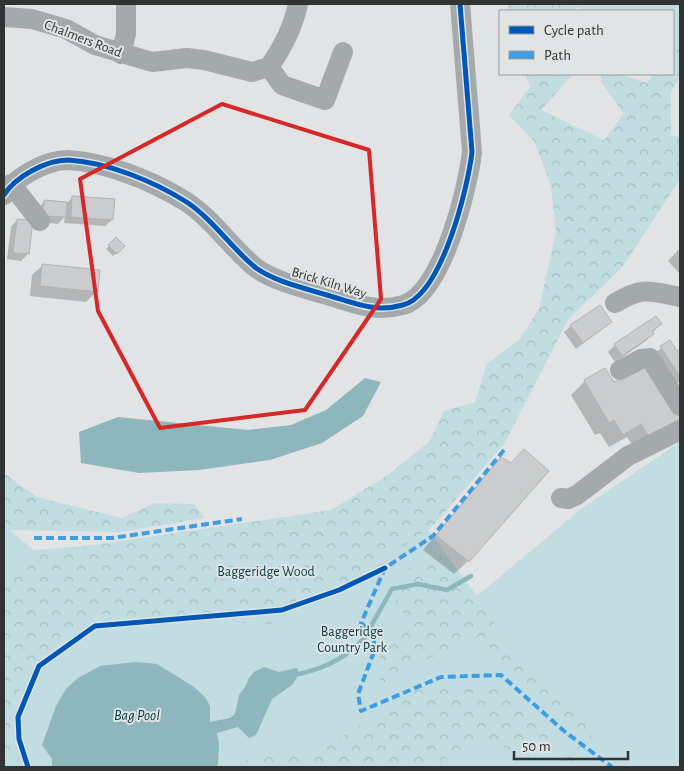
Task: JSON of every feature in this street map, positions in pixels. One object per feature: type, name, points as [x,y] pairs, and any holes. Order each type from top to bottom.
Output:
[{"type":"street","points":[[121,54],[126,34],[126,4]]},
{"type":"street","points":[[298,4],[294,24],[283,47],[270,67],[282,85],[325,100],[343,52]]},
{"type":"street","name":"Brick Kiln Way","points":[[7,189],[37,168],[67,160],[121,170],[186,201],[257,268],[288,283],[376,310],[406,305],[427,287],[443,259],[469,176],[472,152],[460,4]]},
{"type":"street","name":"Chalmers Road","points":[[4,18],[32,19],[66,29],[95,45],[152,62],[187,58],[204,60],[252,72],[270,67]]},
{"type":"street","points":[[7,189],[40,221]]},
{"type":"street","points":[[615,303],[633,292],[650,291],[680,297]]},
{"type":"street","points":[[620,370],[641,359],[650,358],[680,406]]},
{"type":"street","points":[[561,498],[568,499],[577,495],[628,456],[680,430]]},
{"type":"highlighted area","points":[[222,104],[369,150],[381,299],[305,410],[160,428],[98,311],[80,179]]},
{"type":"green space","points":[[508,4],[577,4],[576,10],[508,10]]},
{"type":"green space","points":[[577,4],[680,4],[680,48],[674,45],[674,10],[584,10],[576,7]]},
{"type":"green space","name":"Baggeridge Wood","points":[[675,46],[680,48],[680,77],[671,92],[671,136],[680,137],[680,179],[624,265],[568,320],[504,444],[430,529],[279,625],[100,614],[20,683],[13,767],[4,767],[4,575],[40,553],[331,510],[388,475],[430,441],[444,411],[475,402],[487,364],[520,339],[539,309],[556,232],[551,186],[534,141],[509,115],[530,87],[525,75],[572,75],[541,110],[604,140],[624,114],[601,82],[601,75],[622,75],[647,83],[653,75],[674,75]]},
{"type":"green space","name":"Baggeridge Country Park","points":[[680,442],[680,767],[4,767],[4,526],[34,550],[196,537],[408,503],[477,596],[581,509]]},
{"type":"green space","points":[[4,473],[37,497],[121,518],[155,503],[194,504],[204,518],[122,532],[4,530]]},
{"type":"green space","points":[[434,550],[477,596],[512,653],[518,652],[593,731],[583,767],[562,767],[568,725],[468,638],[380,685],[379,658],[411,620],[394,605],[406,570]]},
{"type":"green space","points":[[497,682],[551,730],[538,760],[480,739],[435,767],[232,767],[241,761],[321,750],[416,690]]},
{"type":"water","points":[[365,378],[381,382],[363,416],[322,443],[270,460],[199,470],[139,473],[81,463],[79,432],[118,417],[248,430],[291,425],[326,410]]},
{"type":"water","name":"Bag Pool","points":[[136,662],[157,664],[194,687],[205,697],[210,706],[210,722],[230,718],[235,714],[239,695],[254,672],[264,667],[279,672],[297,668],[299,674],[292,685],[272,699],[256,735],[249,738],[238,727],[217,733],[219,744],[218,765],[214,767],[52,767],[52,759],[42,745],[56,706],[66,689],[78,678],[100,666]]},
{"type":"building","points":[[72,196],[115,199],[113,220],[71,217]]},
{"type":"building","points":[[44,200],[67,202],[66,217],[43,216]]},
{"type":"building","points":[[17,219],[33,220],[29,254],[13,253]]},
{"type":"building","points":[[116,237],[125,246],[117,254],[108,245]]},
{"type":"building","points":[[42,264],[100,270],[98,292],[40,286]]},
{"type":"building","points":[[600,305],[612,322],[583,343],[570,325]]},
{"type":"building","points":[[656,316],[662,324],[652,331],[654,334],[622,356],[614,344]]},
{"type":"building","points":[[670,340],[677,351],[680,349],[680,377],[660,346]]},
{"type":"building","points":[[645,364],[680,415],[680,420],[650,438],[641,424],[623,435],[614,420],[609,423],[584,380],[605,368],[614,382]]},
{"type":"building","points":[[524,449],[549,471],[469,562],[436,535],[501,457],[511,463]]},
{"type":"waterway","points":[[371,626],[392,589],[418,584],[447,590],[471,576]]},
{"type":"waterway","points":[[299,674],[328,665],[353,650],[367,635]]},
{"type":"marked path","points":[[504,450],[433,536],[385,568],[361,623],[373,633],[375,649],[358,694],[361,711],[441,677],[501,675],[564,731],[612,767]]},
{"type":"marked path","points":[[34,538],[112,538],[242,519]]},
{"type":"cycle path","points":[[4,195],[23,176],[50,163],[68,160],[98,164],[159,186],[185,201],[204,216],[256,268],[272,277],[365,306],[383,308],[403,305],[417,297],[430,282],[441,261],[459,213],[469,168],[472,152],[460,4]]},
{"type":"cycle path","points":[[28,767],[19,739],[18,717],[39,666],[95,626],[282,610],[339,590],[385,568]]}]
